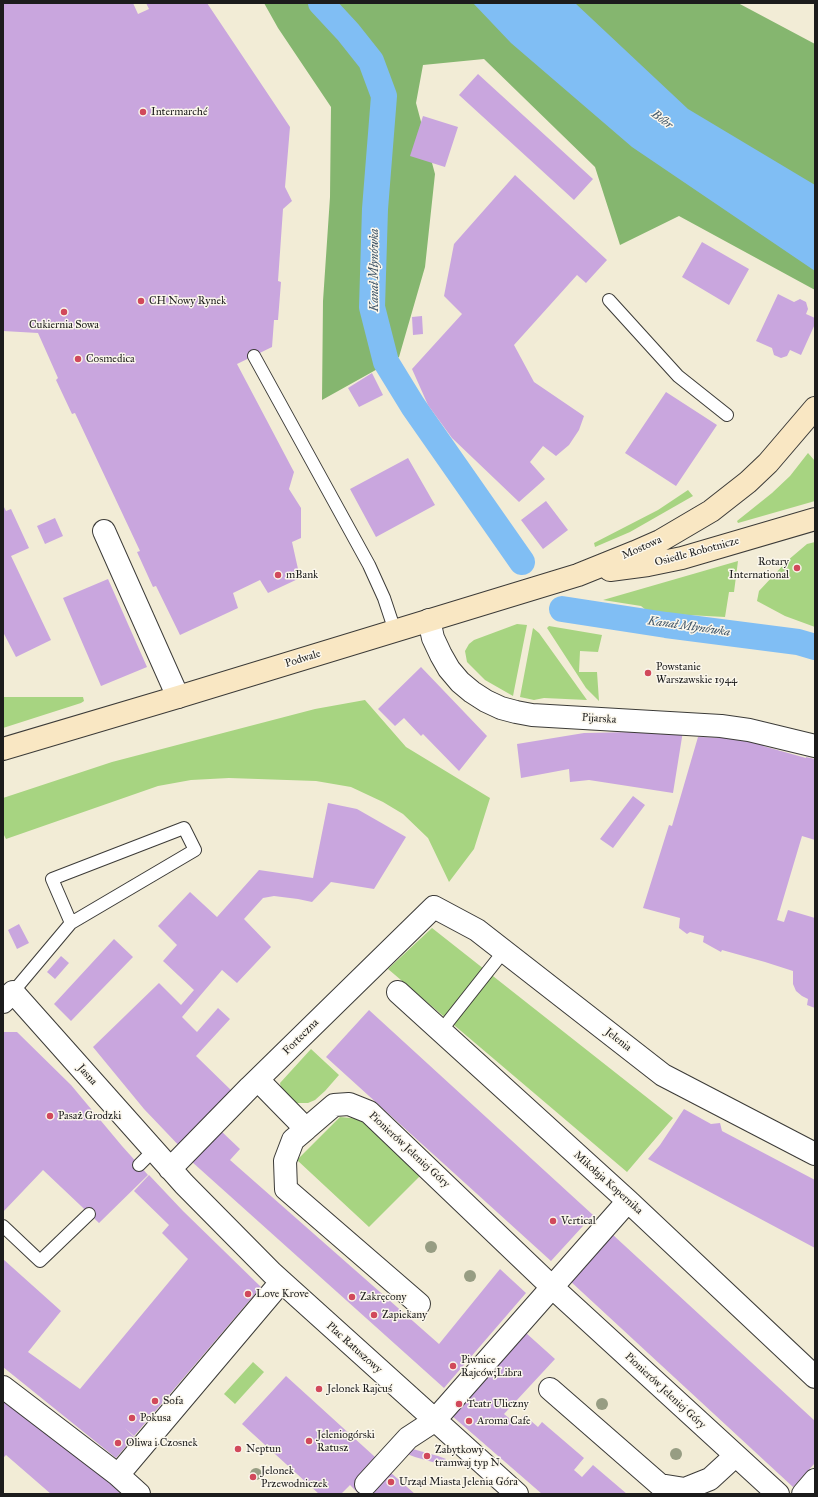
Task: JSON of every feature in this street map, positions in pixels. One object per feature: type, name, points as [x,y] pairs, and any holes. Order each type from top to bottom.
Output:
[{"type":"street","name":"Mostowa","points":[[428,620],[578,575],[660,541],[710,511],[748,482],[768,464],[814,413]]},
{"type":"street","name":"Osiedle Robotnicze","points":[[578,575],[648,565],[675,559],[815,519]]},
{"type":"street","points":[[104,531],[178,697]]},
{"type":"street","name":"Podwale","points":[[3,749],[428,620]]},
{"type":"street","name":"Pijarska","points":[[428,620],[433,638],[441,655],[460,682],[486,701],[501,708],[532,715],[732,733],[749,730],[815,746]]},
{"type":"street","name":"Jelenia","points":[[434,907],[477,930],[663,1075],[815,1154]]},
{"type":"street","name":"Forteczna","points":[[170,1169],[254,1083],[434,907]]},
{"type":"street","name":"Mikołaja Kopernika","points":[[398,992],[440,1032],[628,1201],[815,1377]]},
{"type":"street","name":"Jasna","points":[[8,997],[147,1158],[170,1169]]},
{"type":"street","points":[[254,1083],[306,1129]]},
{"type":"street","name":"Pionierów Jeleniej Góry","points":[[419,1304],[286,1189],[285,1161],[293,1140],[334,1105],[349,1104],[369,1112],[552,1287],[778,1494]]},
{"type":"street","name":"Plac Ratuszowy","points":[[170,1169],[280,1282],[516,1494]]},
{"type":"street","points":[[360,1490],[408,1438],[434,1421],[628,1201]]},
{"type":"street","points":[[118,1475],[280,1282]]},
{"type":"street","points":[[3,1387],[118,1475],[140,1494]]},
{"type":"street","points":[[550,1389],[660,1485],[685,1489],[710,1479],[735,1456]]},
{"type":"street","points":[[803,1494],[815,1480]]},
{"type":"lane","points":[[609,300],[678,376],[727,415]]},
{"type":"lane","points":[[254,356],[368,565],[384,598],[394,631]]},
{"type":"lane","points":[[8,997],[71,923],[195,850],[184,828],[52,879],[71,923]]},
{"type":"lane","points":[[440,1032],[504,951]]},
{"type":"lane","points":[[3,1226],[40,1261],[89,1214]]},
{"type":"green space","points":[[264,3],[738,3],[815,44],[815,290],[679,216],[620,245],[595,167],[484,59],[423,65],[416,103],[435,174],[425,267],[399,357],[322,400],[323,301],[330,197],[331,107],[278,28]]},
{"type":"green space","points":[[808,453],[815,461],[815,501],[738,523],[737,521],[772,493],[790,476]]},
{"type":"green space","points":[[688,490],[693,496],[630,532],[595,547],[594,543],[658,510]]},
{"type":"green space","points":[[815,542],[815,627],[785,616],[757,601],[759,591],[787,561],[807,544]]},
{"type":"green space","points":[[738,561],[734,592],[729,592],[725,617],[669,614],[646,610],[641,606],[603,600]]},
{"type":"green space","points":[[517,624],[527,625],[513,696],[485,680],[467,662],[465,651],[469,644],[474,640]]},
{"type":"green space","points":[[549,626],[602,635],[598,652],[580,651],[579,672],[597,672],[599,701],[586,688],[547,628]]},
{"type":"green space","points":[[533,628],[539,633],[587,700],[544,698],[534,700],[520,697]]},
{"type":"green space","points":[[3,697],[83,697],[84,701],[3,728]]},
{"type":"green space","points":[[365,700],[406,747],[490,798],[474,849],[449,882],[428,838],[403,814],[383,802],[351,787],[316,781],[229,778],[191,780],[158,786],[6,839],[3,833],[3,798],[112,762],[315,709]]},
{"type":"green space","points":[[432,928],[673,1118],[627,1172],[388,969]]},
{"type":"green space","points":[[311,1049],[339,1075],[315,1100],[308,1103],[297,1103],[292,1100],[281,1088],[280,1083]]},
{"type":"green space","points":[[340,1117],[361,1119],[421,1175],[369,1227],[297,1160]]},
{"type":"green space","points":[[253,1362],[264,1372],[235,1404],[224,1394]]},
{"type":"water","name":"Bóbr","points":[[473,3],[575,3],[688,109],[815,185],[815,271],[632,147],[511,43]]},
{"type":"building","name":"CH Nowy Rynek","points":[[3,3],[133,3],[138,14],[149,9],[146,3],[207,3],[290,127],[285,187],[292,201],[283,209],[278,281],[281,282],[278,320],[274,320],[272,347],[237,364],[294,472],[289,489],[301,508],[301,538],[292,542],[300,578],[268,593],[260,580],[233,593],[238,608],[180,635],[156,586],[153,587],[137,552],[140,551],[75,413],[72,414],[56,380],[58,378],[38,333],[3,331]]},
{"type":"building","points":[[478,74],[593,179],[574,200],[459,95]]},
{"type":"building","points":[[423,116],[458,127],[445,167],[410,156]]},
{"type":"building","points":[[515,175],[607,260],[586,283],[577,275],[514,345],[534,382],[584,416],[579,430],[569,445],[556,456],[543,446],[530,462],[545,479],[519,502],[452,438],[428,405],[412,369],[462,314],[444,296],[454,244]]},
{"type":"building","points":[[702,242],[749,269],[729,305],[682,277]]},
{"type":"building","points":[[778,294],[794,302],[800,299],[806,302],[808,309],[806,314],[815,318],[815,324],[801,355],[790,350],[787,356],[781,358],[774,355],[772,348],[756,341]]},
{"type":"building","points":[[422,316],[423,334],[413,335],[412,317]]},
{"type":"building","points":[[372,373],[383,395],[359,407],[348,388]]},
{"type":"building","points":[[666,392],[717,425],[676,486],[625,453]]},
{"type":"building","points":[[408,458],[435,505],[376,537],[350,489]]},
{"type":"building","points":[[546,501],[568,530],[543,549],[521,520]]},
{"type":"building","points":[[3,505],[6,511],[11,509],[29,548],[11,556],[51,640],[16,657],[3,632]]},
{"type":"building","points":[[55,518],[63,536],[45,544],[37,526]]},
{"type":"building","points":[[108,579],[147,667],[101,686],[63,598]]},
{"type":"building","points":[[421,667],[487,736],[459,771],[423,734],[421,736],[404,718],[395,726],[378,709]]},
{"type":"building","points":[[683,731],[673,793],[589,780],[570,782],[569,769],[521,778],[517,744],[584,733]]},
{"type":"building","points":[[698,737],[741,738],[764,744],[763,746],[806,758],[815,759],[815,840],[802,836],[777,920],[784,922],[788,910],[815,918],[815,1008],[807,1005],[808,999],[796,991],[793,984],[793,971],[722,950],[721,952],[703,942],[704,936],[690,932],[687,934],[679,928],[680,918],[643,908],[669,825],[672,826]]},
{"type":"building","points":[[633,796],[645,805],[613,848],[600,839]]},
{"type":"building","points":[[328,803],[357,809],[406,837],[374,889],[331,882],[312,902],[274,896],[263,898],[244,919],[271,947],[237,983],[222,970],[182,1017],[197,1032],[218,1008],[230,1019],[196,1056],[236,1095],[185,1152],[144,1109],[93,1047],[159,983],[181,1005],[194,990],[163,961],[177,945],[158,926],[190,892],[217,917],[259,870],[313,878]]},
{"type":"building","points":[[19,924],[29,943],[17,949],[8,930]]},
{"type":"building","points":[[114,939],[133,957],[71,1021],[54,1004]]},
{"type":"building","points":[[61,956],[69,963],[55,979],[47,972]]},
{"type":"building","points":[[369,1010],[593,1215],[551,1261],[326,1057]]},
{"type":"building","name":"Pasaż Grodzki","points":[[3,1032],[17,1032],[71,1085],[148,1175],[99,1223],[43,1170],[3,1212]]},
{"type":"building","points":[[684,1109],[711,1124],[720,1123],[722,1131],[815,1180],[815,1248],[648,1159],[660,1145]]},
{"type":"building","points":[[221,1131],[240,1149],[230,1160],[439,1344],[500,1269],[526,1293],[444,1388],[191,1161]]},
{"type":"building","points":[[149,1175],[183,1211],[261,1287],[134,1436],[125,1428],[134,1437],[116,1458],[3,1367],[3,1259],[61,1311],[28,1352],[80,1389],[188,1259],[162,1233],[169,1225],[134,1191]]},
{"type":"building","points":[[612,1234],[815,1421],[815,1463],[793,1487],[569,1280]]},
{"type":"building","points":[[526,1333],[555,1359],[504,1414],[516,1424],[524,1415],[538,1427],[542,1422],[584,1458],[574,1470],[582,1477],[593,1465],[627,1494],[542,1494],[451,1415]]},
{"type":"building","name":"Jeleniogórski Ratusz","points":[[286,1376],[375,1457],[357,1477],[366,1484],[390,1472],[415,1494],[359,1494],[350,1485],[341,1494],[319,1494],[242,1424]]},
{"type":"building","points":[[3,1394],[130,1494],[51,1494],[6,1455],[3,1458]]},
{"type":"building","name":"Zabytkowy tramwaj typ N","points":[[409,1448],[446,1459],[443,1465],[415,1457],[407,1454]]},
{"type":"waterway","name":"Kanał Młynówka","points":[[321,3],[348,32],[371,61],[384,96],[375,209],[372,307],[386,362],[413,406],[522,562]]},
{"type":"waterway","name":"Kanał Młynówka","points":[[562,609],[666,625],[798,642],[815,647]]},
{"type":"place","name":"Intermarché","points":[[143,112]]},
{"type":"place","name":"CH Nowy Rynek","points":[[141,301]]},
{"type":"place","name":"Cukiernia Sowa","points":[[64,312]]},
{"type":"place","name":"Cosmedica","points":[[78,359]]},
{"type":"place","name":"Rotary International","points":[[797,568]]},
{"type":"place","name":"mBank","points":[[278,575]]},
{"type":"place","name":"Powstanie Warszawskie 1944","points":[[648,673]]},
{"type":"place","name":"Pasaż Grodzki","points":[[50,1116]]},
{"type":"place","name":"Vertical","points":[[553,1221]]},
{"type":"place","name":"Love Krove","points":[[248,1294]]},
{"type":"place","name":"Zakręcony","points":[[352,1297]]},
{"type":"place","name":"Zapiekany","points":[[374,1315]]},
{"type":"place","name":"Piwnice Rajców;Libra","points":[[453,1366]]},
{"type":"place","name":"Jelonek Rajcuś","points":[[319,1389]]},
{"type":"place","name":"Sofa","points":[[155,1401]]},
{"type":"place","name":"Teatr Uliczny","points":[[459,1404]]},
{"type":"place","name":"Pokusa","points":[[132,1418]]},
{"type":"place","name":"Aroma Cafe","points":[[469,1421]]},
{"type":"place","name":"Jeleniogórski Ratusz","points":[[309,1441]]},
{"type":"place","name":"Oliwa i Czosnek","points":[[118,1443]]},
{"type":"place","name":"Neptun","points":[[238,1449]]},
{"type":"place","name":"Zabytkowy tramwaj typ N","points":[[427,1456]]},
{"type":"place","name":"Jelonek Przewodniczek","points":[[253,1477]]},
{"type":"place","name":"Urząd Miasta Jelenia Góra","points":[[391,1482]]}]
